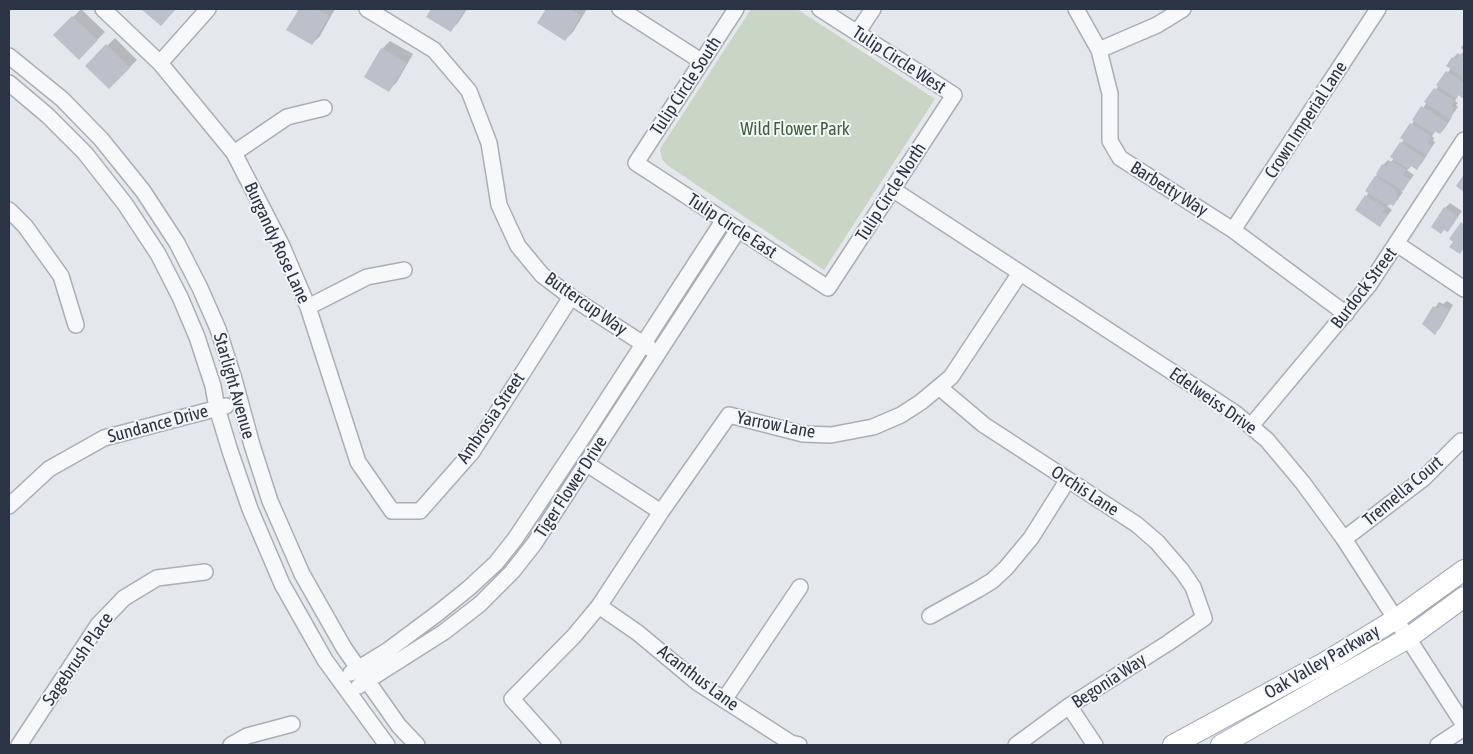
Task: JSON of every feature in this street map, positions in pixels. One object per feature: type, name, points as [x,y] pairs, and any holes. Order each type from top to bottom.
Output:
[{"type":"main road","name":"Oak Valley Parkway","points":[[1174,745],[1324,663],[1396,619],[1464,570]]},
{"type":"main road","name":"Oak Valley Parkway","points":[[1221,745],[1408,638],[1464,597]]},
{"type":"street","name":"Burgandy Rose Lane","points":[[103,9],[160,63],[234,153],[282,246],[308,307],[358,462],[392,511]]},
{"type":"street","points":[[160,63],[208,9]]},
{"type":"street","name":"Buttercup Way","points":[[367,9],[434,50],[469,91],[489,143],[499,206],[518,246],[542,274],[571,297],[658,354]]},
{"type":"street","points":[[620,9],[702,61]]},
{"type":"street","name":"Tulip Circle South","points":[[636,163],[736,9]]},
{"type":"street","name":"Tulip Circle West","points":[[820,9],[954,95]]},
{"type":"street","points":[[857,33],[873,9]]},
{"type":"street","name":"Barbetty Way","points":[[1076,9],[1100,50],[1110,94],[1110,141],[1120,158],[1233,230],[1346,314]]},
{"type":"street","points":[[1100,50],[1157,25],[1184,9]]},
{"type":"street","name":"Crown Imperial Lane","points":[[1233,230],[1378,9]]},
{"type":"street","name":"Starlight Avenue","points":[[9,56],[62,98],[101,139],[143,191],[177,243],[218,329],[270,501],[302,574],[344,648],[399,726],[417,745]]},
{"type":"street","name":"Starlight Avenue","points":[[9,83],[47,115],[85,154],[126,204],[152,246],[180,297],[197,337],[250,509],[282,584],[325,660],[387,745]]},
{"type":"street","name":"Tulip Circle North","points":[[828,288],[954,95]]},
{"type":"street","points":[[234,153],[287,117],[324,108]]},
{"type":"street","name":"Burdock Street","points":[[1251,426],[1370,285],[1464,140]]},
{"type":"street","name":"Tulip Circle East","points":[[636,163],[828,288]]},
{"type":"street","name":"Edelweiss Drive","points":[[892,189],[1235,413],[1266,440],[1303,483],[1344,539],[1464,727]]},
{"type":"street","points":[[9,210],[25,226],[62,276],[76,325]]},
{"type":"street","name":"Tiger Flower Drive","points":[[363,675],[387,651],[469,588],[496,562],[514,539],[723,221]]},
{"type":"street","name":"Tiger Flower Drive","points":[[345,686],[444,632],[480,604],[512,572],[534,544],[587,464],[738,230]]},
{"type":"street","points":[[1397,244],[1464,288]]},
{"type":"street","points":[[308,307],[368,277],[404,270]]},
{"type":"street","name":"Yarrow Lane","points":[[553,745],[512,699],[574,636],[599,606],[661,512],[729,415],[803,434],[838,434],[872,427],[901,414],[921,402],[951,377],[1020,273]]},
{"type":"street","name":"Ambrosia Street","points":[[392,511],[420,511],[472,452],[571,297]]},
{"type":"street","name":"Orchis Lane","points":[[940,387],[984,425],[1136,524],[1157,542],[1193,587],[1204,618]]},
{"type":"street","name":"Sundance Drive","points":[[9,506],[49,469],[104,438],[240,403]]},
{"type":"street","name":"Tremella Court","points":[[1344,539],[1424,478],[1461,441]]},
{"type":"street","points":[[587,464],[661,512]]},
{"type":"street","points":[[930,616],[985,586],[1006,568],[1030,538],[1067,480]]},
{"type":"street","name":"Sagebrush Place","points":[[19,745],[98,625],[124,598],[157,578],[205,572]]},
{"type":"street","points":[[724,700],[800,587]]},
{"type":"street","name":"Acanthus Lane","points":[[599,606],[638,632],[698,682],[791,743],[799,745]]},
{"type":"street","name":"Begonia Way","points":[[1016,745],[1069,706],[1204,618]]},
{"type":"street","points":[[1069,706],[1095,745]]},
{"type":"street","points":[[231,745],[247,736],[292,724]]},
{"type":"street","points":[[1438,745],[1464,727]]},
{"type":"green space","name":"Wild Flower Park","points":[[751,9],[797,9],[935,99],[824,270],[667,165],[662,159],[660,149]]},
{"type":"building","points":[[141,9],[176,9],[161,26]]},
{"type":"building","points":[[299,9],[316,9],[329,16],[312,45],[286,30]]},
{"type":"building","points":[[431,9],[465,9],[451,32],[426,17]]},
{"type":"building","points":[[546,9],[570,9],[581,16],[565,41],[537,23]]},
{"type":"building","points":[[72,16],[98,40],[79,60],[53,35]]},
{"type":"building","points":[[106,44],[130,68],[109,89],[85,66]]},
{"type":"building","points":[[381,48],[406,63],[389,92],[364,77]]},
{"type":"building","points":[[1460,54],[1464,57],[1464,78],[1446,66],[1452,57],[1456,60]]},
{"type":"building","points":[[1446,71],[1464,83],[1463,98],[1458,95],[1456,98],[1436,85]]},
{"type":"building","points":[[1434,88],[1454,101],[1451,106],[1454,108],[1452,111],[1454,112],[1450,119],[1424,102]]},
{"type":"building","points":[[1421,106],[1448,123],[1440,134],[1434,131],[1432,133],[1412,120]]},
{"type":"building","points":[[1410,123],[1431,136],[1428,142],[1431,147],[1426,155],[1400,138]]},
{"type":"building","points":[[1400,142],[1424,158],[1417,170],[1411,166],[1409,169],[1390,157]]},
{"type":"building","points":[[1390,161],[1406,170],[1403,175],[1410,180],[1403,191],[1376,174],[1382,164],[1386,167]]},
{"type":"building","points":[[1464,174],[1464,192],[1456,186]]},
{"type":"building","points":[[1375,176],[1396,190],[1396,196],[1399,198],[1393,206],[1390,204],[1389,206],[1365,191]]},
{"type":"building","points":[[1365,195],[1385,208],[1382,212],[1388,215],[1380,227],[1355,210]]},
{"type":"building","points":[[1444,207],[1458,217],[1448,232],[1444,230],[1441,234],[1431,227]]},
{"type":"building","points":[[1461,222],[1464,225],[1464,248],[1460,254],[1449,247],[1453,242],[1449,239]]},
{"type":"building","points":[[1441,305],[1449,310],[1435,335],[1422,324],[1433,306],[1438,309]]}]
